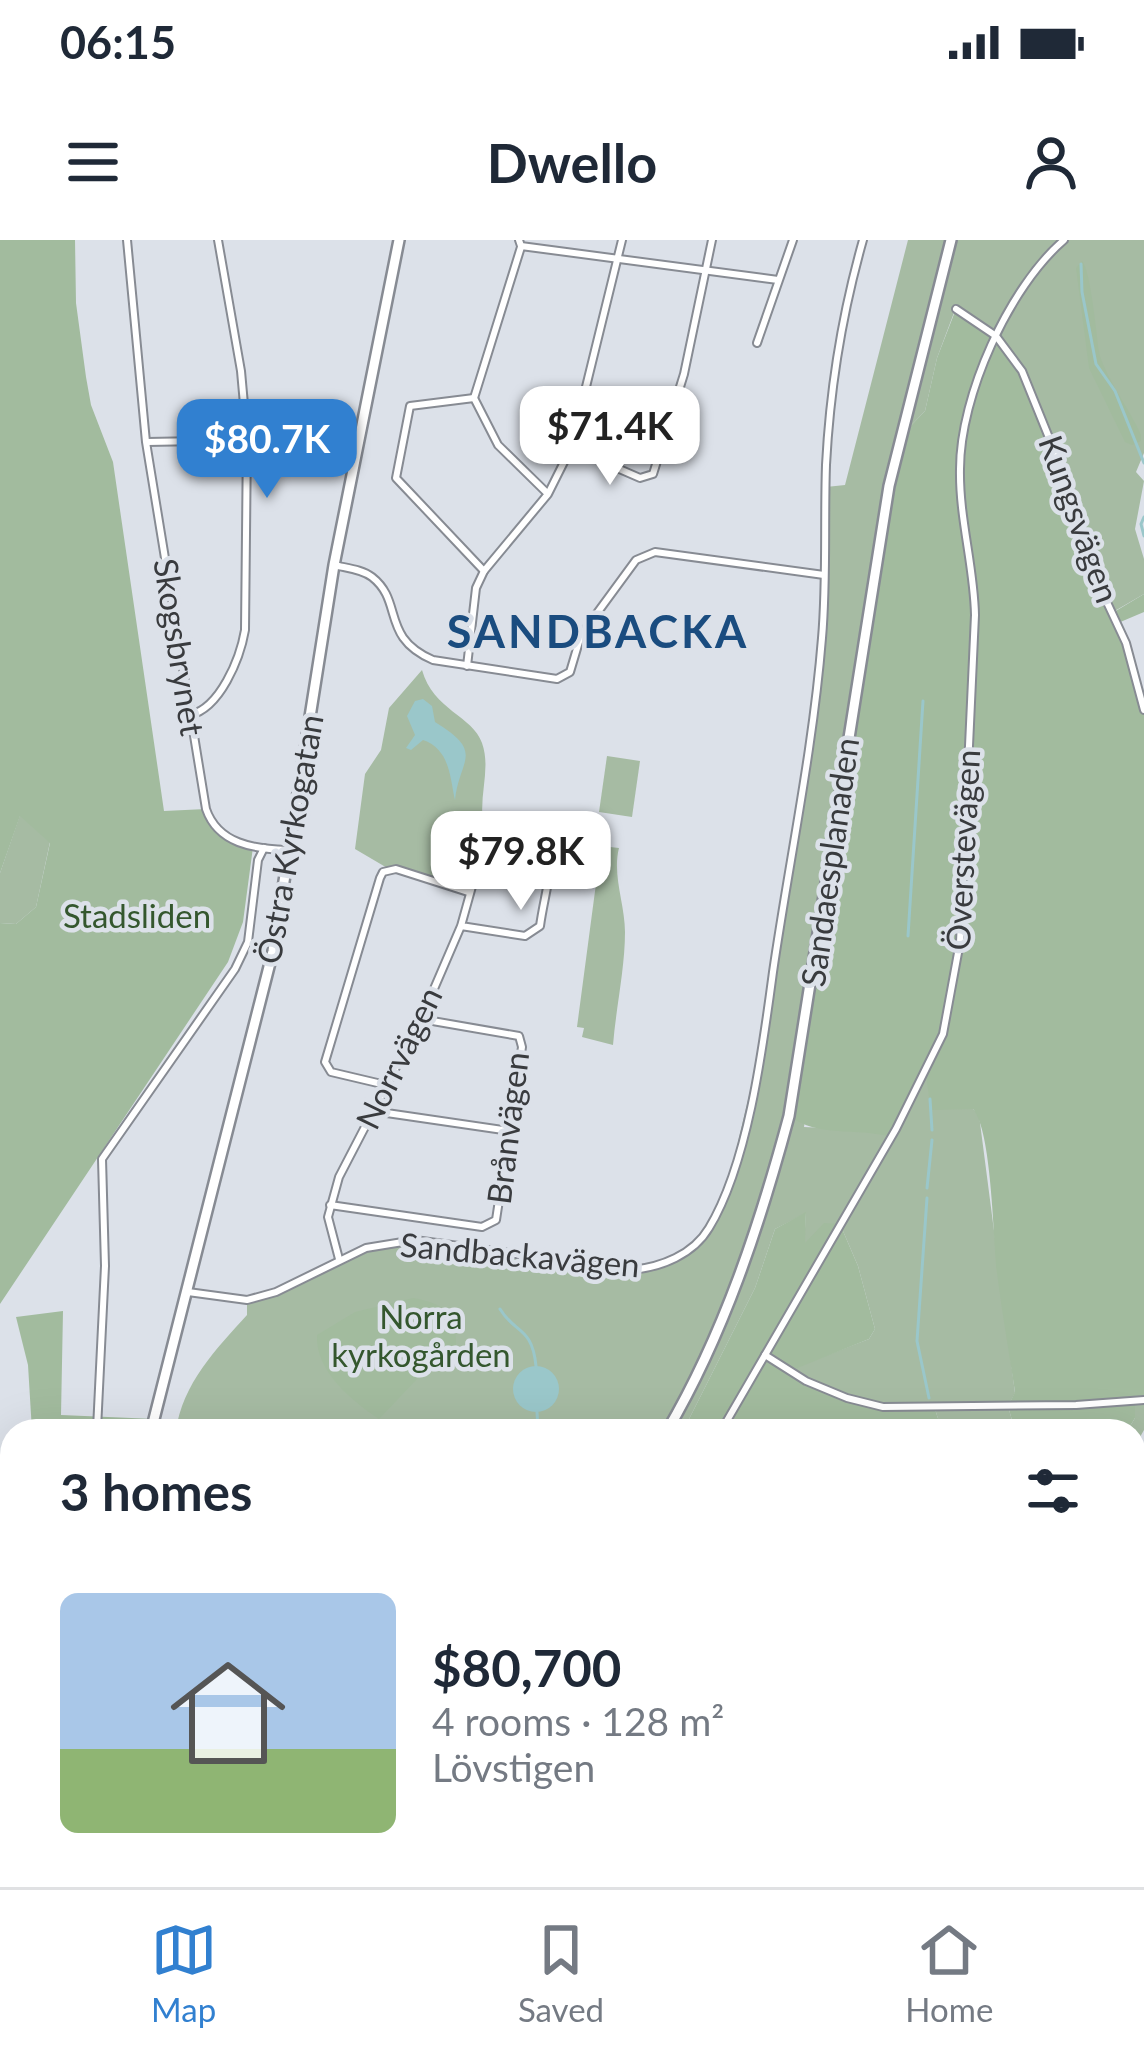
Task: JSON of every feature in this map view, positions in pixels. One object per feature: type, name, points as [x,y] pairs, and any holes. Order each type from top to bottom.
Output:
[{"type":"main road","name":"Östra Kyrkogatan","points":[[154,1419],[268,970],[334,565],[399,240]]},
{"type":"main road","name":"Sandaesplanaden","points":[[674,1419],[739,1277],[789,1116],[889,486],[906,406],[955,240]]},
{"type":"street","name":"Skogsbrynet","points":[[127,240],[146,442],[209,820],[231,841],[290,850]]},
{"type":"street","points":[[190,715],[213,703],[243,641],[247,438],[241,371],[218,240]]},
{"type":"street","points":[[467,666],[476,588],[484,571],[548,494],[571,448],[622,240]]},
{"type":"street","points":[[571,448],[640,478],[649,477],[684,374],[712,240]]},
{"type":"street","points":[[757,343],[793,240]]},
{"type":"street","name":"Sandbackavägen","points":[[188,1292],[247,1300],[276,1292],[366,1248],[415,1240],[632,1270],[651,1268],[689,1249],[709,1229],[743,1133],[766,1024],[822,640],[826,466],[835,371],[863,240]]},
{"type":"street","name":"Överstevägen","points":[[729,1419],[943,1034],[960,942],[975,615],[959,466],[964,431],[996,336],[1029,275],[1064,240]]},
{"type":"street","points":[[548,494],[498,445],[474,398],[520,243],[778,280]]},
{"type":"street","points":[[956,309],[996,336]]},
{"type":"street","name":"Kungsvägen","points":[[996,336],[1022,371],[1055,450],[1090,566],[1126,643],[1144,710]]},
{"type":"street","points":[[474,398],[410,406],[396,478],[484,571]]},
{"type":"street","points":[[146,442],[359,438]]},
{"type":"street","points":[[334,565],[372,577],[387,598],[401,638],[433,660],[563,677],[570,672],[581,635],[636,560],[646,554],[655,551],[824,575]]},
{"type":"street","name":"Norrvägen","points":[[330,1205],[422,1019],[460,926],[488,838],[510,835],[539,840],[549,857],[540,926],[535,933],[524,936],[460,926]]},
{"type":"street","points":[[97,1419],[105,1266],[103,1159],[236,969],[248,942],[258,860],[264,848]]},
{"type":"street","points":[[386,1085],[331,1072],[325,1062],[380,878],[383,872],[396,869],[468,892]]},
{"type":"street","name":"Brånvägen","points":[[330,1205],[489,1225],[500,1214],[522,1047],[518,1036],[422,1019]]},
{"type":"street","points":[[373,1111],[510,1131]]},
{"type":"street","points":[[330,1205],[329,1228],[339,1259]]},
{"type":"street","points":[[829,1216],[840,1223]]},
{"type":"street","points":[[765,1354],[806,1381],[883,1407],[1144,1400]]},
{"type":"green space","name":"Stadsliden","points":[[0,240],[75,240],[76,303],[86,377],[91,405],[113,462],[164,811],[206,809],[215,828],[253,847],[243,922],[228,962],[0,1304],[0,923],[16,924],[36,907],[50,843],[20,816],[0,873]]},
{"type":"green space","name":"Norra kyrkogården","points":[[908,240],[1144,240],[1144,453],[1136,472],[1144,481],[1135,529],[1144,559],[1144,594],[1113,612],[955,310],[925,411],[899,438],[804,1127],[891,1136],[925,1073],[959,1108],[973,1109],[979,1115],[1015,1393],[1008,1406],[1012,1419],[938,1419],[934,1406],[858,1399],[789,1370],[869,1339],[875,1329],[858,1266],[840,1224],[804,1244],[806,1213],[775,1229],[755,1288],[689,1419],[179,1419],[193,1382],[247,1315],[247,1300],[276,1292],[366,1248],[415,1240],[632,1270],[675,1259],[700,1240],[728,1184],[766,1024],[822,640],[826,487],[845,485]]},
{"type":"green space","points":[[1082,261],[1101,360],[1141,435],[1141,441],[1132,445],[1125,442],[1089,368],[1076,268]]},
{"type":"green space","points":[[956,309],[996,336],[1022,371],[1071,492],[1090,566],[1114,612],[1144,594],[1144,612],[1118,623],[1144,710],[1144,1400],[1135,1402],[1134,1419],[1012,1419],[1008,1406],[1015,1392],[997,1273],[988,1161],[973,1109],[931,1110],[926,1076],[891,1137],[825,1130],[789,1116],[899,438],[925,411],[937,358]]},
{"type":"green space","points":[[422,670],[443,704],[477,734],[485,755],[482,814],[488,838],[468,892],[389,869],[355,849],[365,774],[381,750],[389,708]]},
{"type":"green space","points":[[607,756],[640,761],[632,817],[599,812]]},
{"type":"green space","points":[[20,815],[50,842],[36,907],[16,924],[0,923],[0,873]]},
{"type":"green space","points":[[601,846],[619,848],[624,921],[613,1045],[582,1037],[584,1028],[577,1027]]},
{"type":"green space","points":[[806,1212],[805,1243],[824,1223],[840,1224],[858,1266],[875,1329],[869,1339],[790,1371],[859,1399],[934,1406],[938,1419],[689,1419],[755,1288],[775,1229]]},
{"type":"green space","name":"Norra kyrkogården","points":[[413,1298],[446,1311],[454,1325],[456,1345],[437,1358],[379,1419],[329,1373],[317,1335],[355,1312]]},
{"type":"green space","points":[[63,1311],[61,1415],[155,1419],[31,1419],[28,1365],[16,1317]]},
{"type":"green space","points":[[1144,1400],[1144,1419],[1134,1419],[1134,1402]]},
{"type":"water","points":[[423,699],[432,706],[435,722],[465,749],[455,800],[439,750],[423,740],[411,750],[406,748],[415,735],[407,716],[415,701]]},
{"type":"water","points":[[536,1366],[552,1373],[559,1389],[552,1405],[536,1412],[520,1405],[513,1389],[520,1373]]},
{"type":"waterway","points":[[1081,264],[1096,364],[1115,391],[1144,463]]},
{"type":"waterway","points":[[1144,517],[1144,536]]},
{"type":"waterway","points":[[908,936],[923,701]]},
{"type":"waterway","points":[[930,1099],[932,1130]]},
{"type":"waterway","points":[[927,1188],[932,1140]]},
{"type":"waterway","points":[[927,1198],[917,1341],[929,1398]]},
{"type":"waterway","points":[[500,1309],[527,1337],[536,1366]]},
{"type":"waterway","points":[[537,1412],[537,1419]]},
{"type":"district","name":"SANDBACKA","points":[[598,632]]}]
